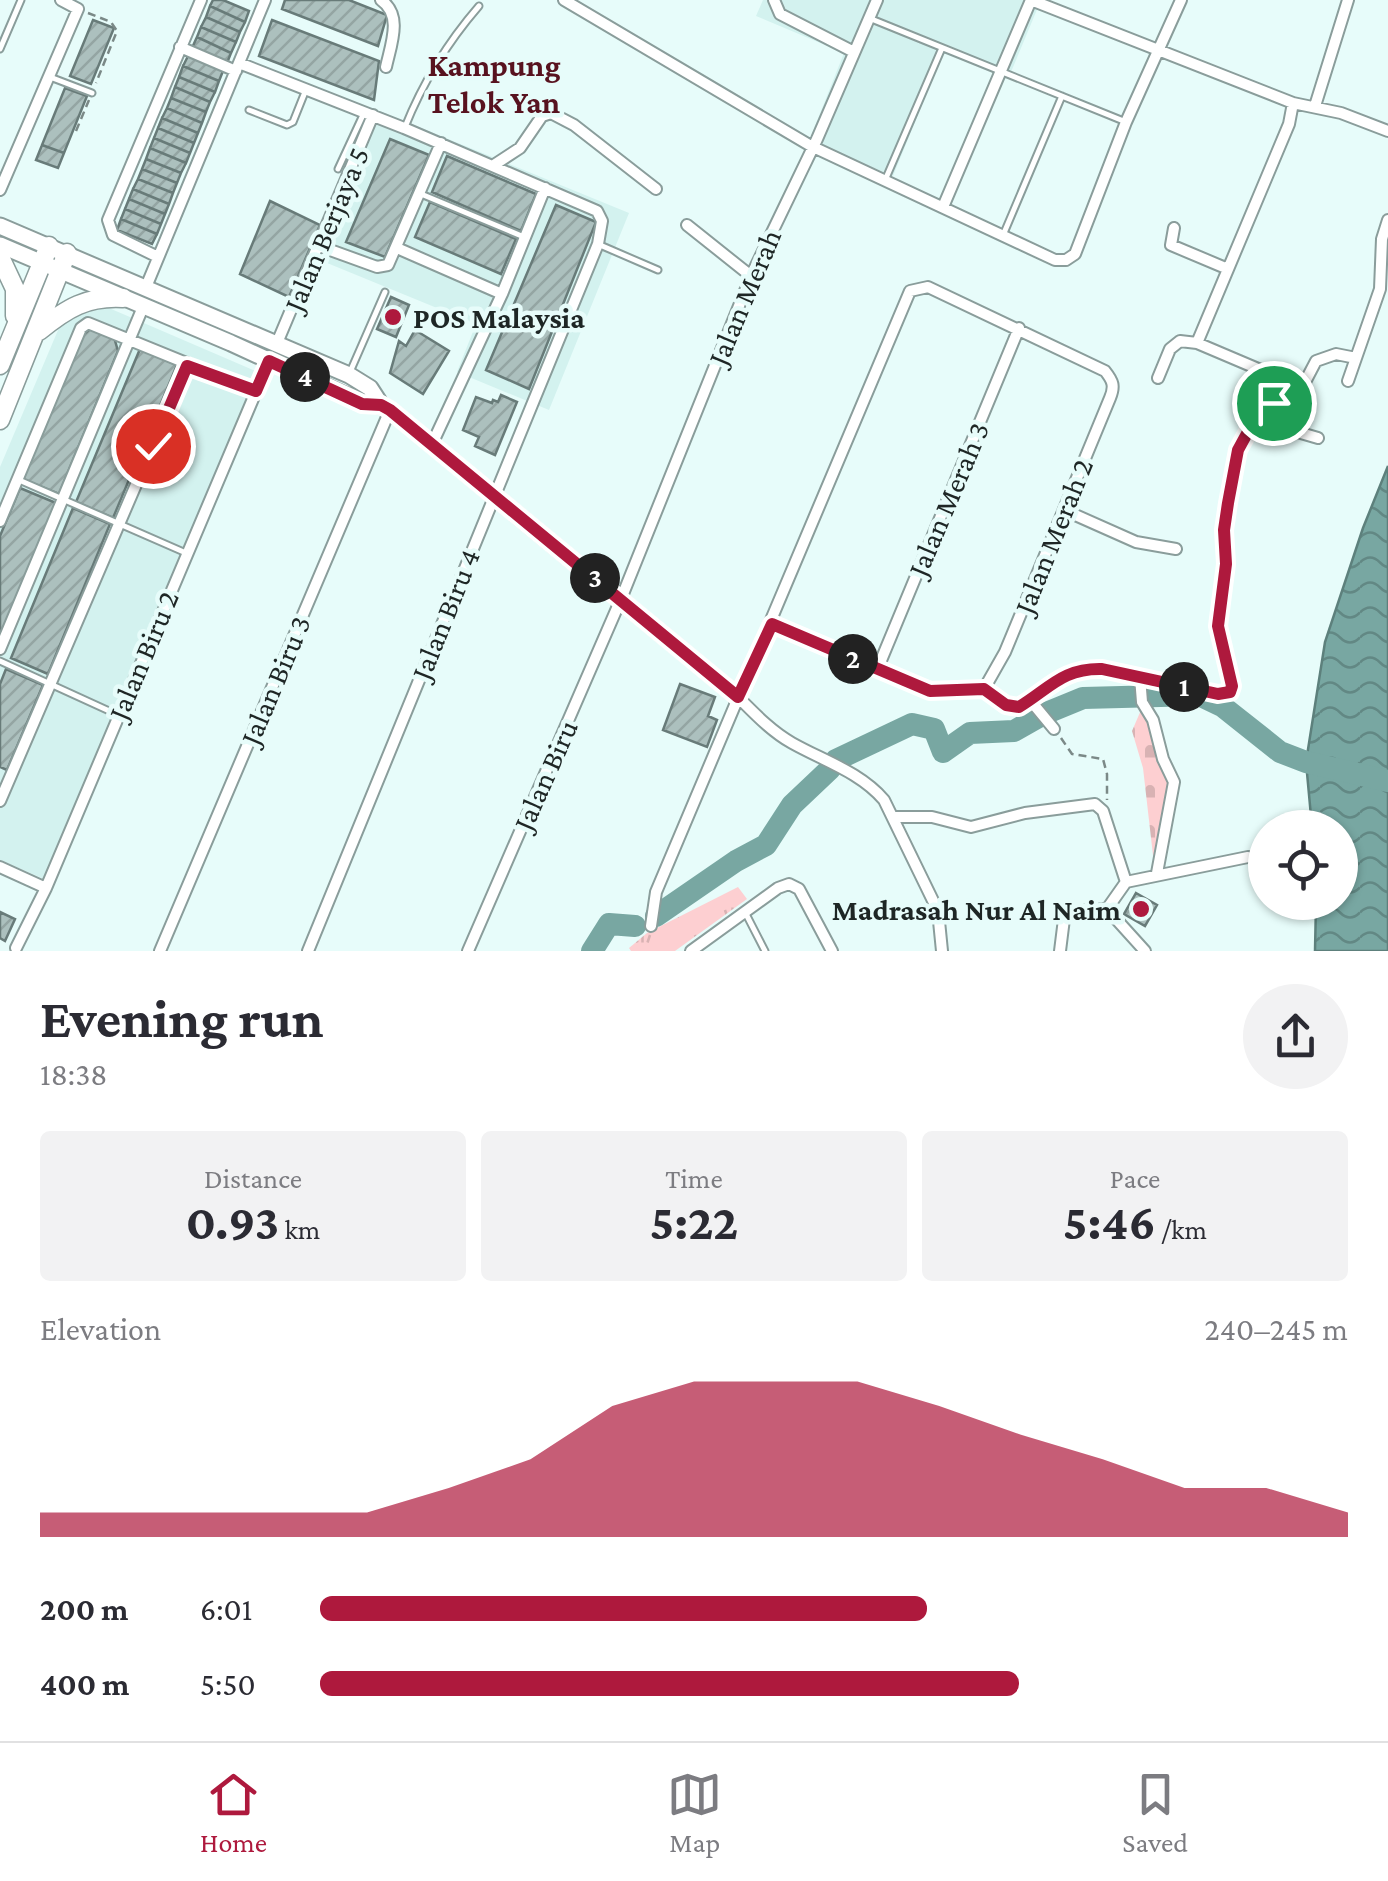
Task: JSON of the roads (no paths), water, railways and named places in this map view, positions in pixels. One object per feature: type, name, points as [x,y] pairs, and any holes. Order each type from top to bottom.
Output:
[{"type":"main road","points":[[0,256],[15,289],[14,332]]},
{"type":"main road","points":[[0,365],[54,258]]},
{"type":"main road","points":[[0,420],[34,334],[54,258]]},
{"type":"main road","points":[[34,334],[76,303],[100,297],[124,298]]},
{"type":"street","points":[[0,190],[78,9],[61,0]]},
{"type":"street","points":[[158,256],[113,236],[108,220],[201,0]]},
{"type":"street","points":[[146,287],[266,0]]},
{"type":"street","points":[[381,0],[393,16],[386,67]]},
{"type":"street","points":[[564,0],[811,146],[1055,260],[1066,260],[1075,254],[1126,122],[1181,0]]},
{"type":"street","points":[[774,0],[780,14],[854,52]]},
{"type":"street","name":"Jalan Merah","points":[[621,600],[750,276],[877,0]]},
{"type":"street","points":[[942,207],[1031,0],[1292,103],[1314,106],[1388,131]]},
{"type":"street","points":[[1314,106],[1348,0]]},
{"type":"street","points":[[180,48],[306,89],[545,188],[502,294],[433,442]]},
{"type":"street","points":[[1197,344],[1289,124],[1292,103]]},
{"type":"street","points":[[494,165],[520,148],[542,116],[551,113],[574,125],[656,189]]},
{"type":"street","name":"Jalan Berjaya 5","points":[[278,342],[320,246],[368,114]]},
{"type":"street","points":[[320,246],[377,268],[388,265],[441,143]]},
{"type":"street","name":"Jalan Biru 4","points":[[308,951],[598,244],[602,221],[597,211],[545,188]]},
{"type":"street","points":[[1348,381],[1380,289],[1382,239],[1388,220]]},
{"type":"street","points":[[687,225],[750,276]]},
{"type":"street","points":[[0,226],[143,307],[362,404],[385,408]]},
{"type":"street","points":[[1174,228],[1170,240],[1174,247],[1228,269]]},
{"type":"street","points":[[0,245],[146,287],[278,342],[370,388],[385,408],[433,442],[738,697],[765,724],[871,786],[894,817],[938,911],[942,951]]},
{"type":"street","points":[[397,248],[502,294]]},
{"type":"street","name":"Jalan Merah 2","points":[[772,624],[910,292],[928,286],[1105,371],[1114,387],[1006,652],[984,689]]},
{"type":"street","points":[[0,649],[143,307]]},
{"type":"street","points":[[0,522],[81,328],[88,323],[256,391]]},
{"type":"street","name":"Jalan Merah 3","points":[[877,670],[1020,328]]},
{"type":"street","points":[[269,361],[278,342]]},
{"type":"street","points":[[1158,378],[1174,344],[1197,344],[1263,371],[1283,373],[1292,378],[1289,390]]},
{"type":"street","points":[[651,926],[656,892],[772,624],[930,691],[984,689],[1012,708],[1033,704],[1064,675],[1077,670],[1102,669],[1141,681],[1218,694],[1230,692],[1232,686],[1218,626],[1226,564],[1224,530],[1238,450],[1250,428],[1264,422],[1279,396],[1305,382],[1316,362],[1336,354],[1356,358]]},
{"type":"street","name":"Jalan Biru 2","points":[[16,948],[46,888],[269,361]]},
{"type":"street","points":[[0,801],[187,366]]},
{"type":"street","name":"Jalan Biru 3","points":[[160,951],[385,408]]},
{"type":"street","points":[[1264,422],[1318,438]]},
{"type":"street","points":[[1064,510],[1136,542],[1176,548]]},
{"type":"street","name":"Jalan Biru","points":[[468,951],[621,600]]},
{"type":"street","points":[[1141,681],[1142,702],[1153,720],[1163,759],[1174,782],[1158,873]]},
{"type":"street","points":[[1033,704],[1050,725]]},
{"type":"street","points":[[894,817],[932,818],[971,827],[1024,813],[1095,804],[1102,811],[1126,882]]},
{"type":"street","points":[[1060,951],[1064,918],[1107,909],[1126,882],[1248,857]]},
{"type":"street","points":[[0,867],[46,888]]},
{"type":"street","points":[[696,950],[788,884],[800,890],[832,951]]},
{"type":"street","points":[[1107,909],[1145,951]]},
{"type":"lane","points":[[0,50],[21,0]]},
{"type":"lane","points":[[404,128],[418,94],[442,54],[478,6]]},
{"type":"lane","points":[[869,18],[1126,122]]},
{"type":"lane","points":[[886,179],[942,48]]},
{"type":"lane","points":[[50,76],[92,93]]},
{"type":"lane","points":[[250,110],[287,125],[293,122],[306,89]]},
{"type":"lane","points":[[1003,236],[1062,96]]},
{"type":"lane","points":[[338,170],[368,114]]},
{"type":"lane","points":[[421,194],[525,238]]},
{"type":"lane","points":[[598,244],[658,270]]},
{"type":"lane","points":[[349,375],[386,292]]},
{"type":"lane","points":[[18,480],[186,553]]},
{"type":"lane","points":[[0,661],[118,715]]},
{"type":"lane","points":[[745,912],[765,951]]},
{"type":"water","points":[[1388,466],[1388,951],[1315,951],[1316,920],[1358,920],[1358,810],[1310,810],[1306,762],[1325,642]]},
{"type":"waterway","points":[[836,760],[912,724],[934,729],[943,752],[970,733],[1014,731],[1083,698],[1199,695],[1222,706],[1280,752],[1388,781]]},
{"type":"waterway","points":[[656,916],[766,845],[792,805],[830,769]]},
{"type":"waterway","points":[[592,951],[609,924],[635,926]]},
{"type":"place","name":"POS Malaysia","points":[[393,317]]},
{"type":"place","name":"Madrasah Nur Al Naim","points":[[1141,909]]},
{"type":"district","name":"Kampung Telok Yan","points":[[494,84]]}]
